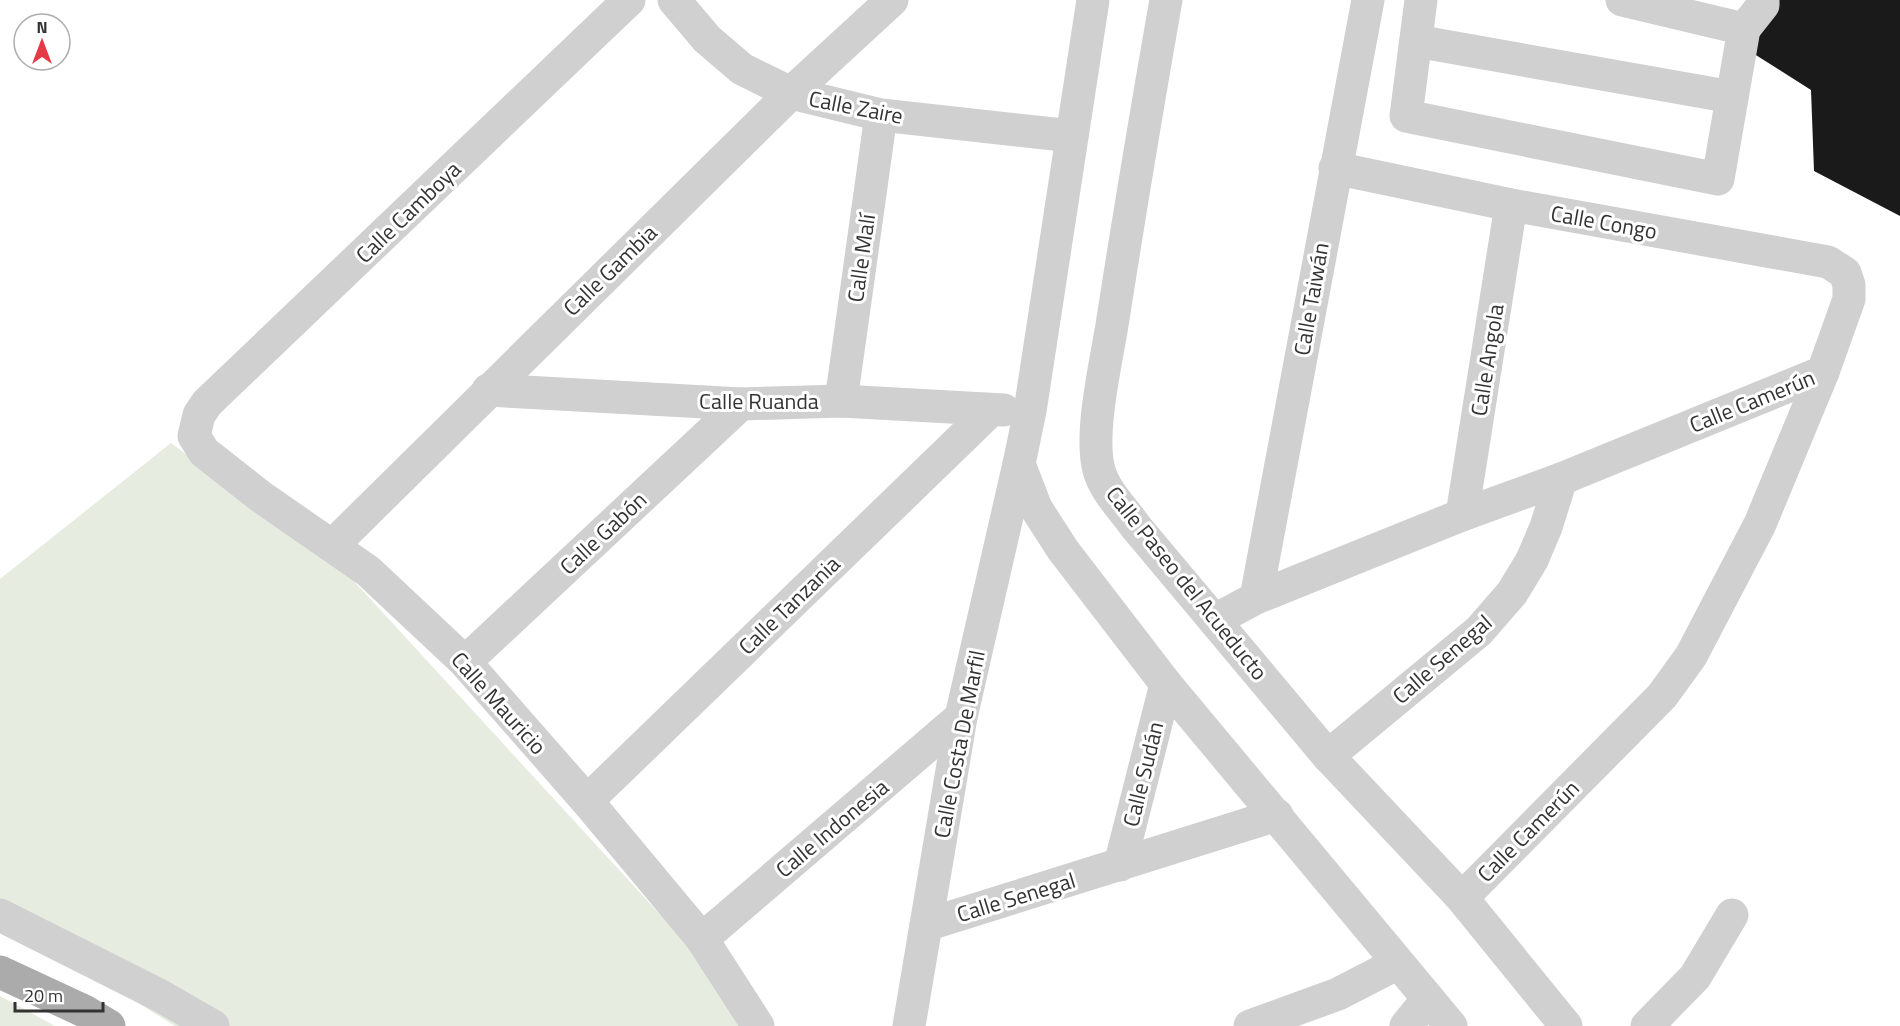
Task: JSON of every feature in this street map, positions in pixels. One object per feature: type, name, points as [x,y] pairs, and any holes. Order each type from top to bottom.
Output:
[{"type":"main road","points":[[0,972],[84,1011],[109,1026]]},
{"type":"street","name":"Calle Camboya","points":[[194,429],[199,415],[207,404],[629,0]]},
{"type":"street","name":"Calle Zaire","points":[[674,0],[707,39],[742,69],[791,93],[881,115],[1072,136]]},
{"type":"street","name":"Calle Gambia","points":[[333,545],[791,93],[892,0]]},
{"type":"street","points":[[1094,0],[1030,411],[1019,464],[1036,508],[1063,550],[1166,684],[1451,1026]]},
{"type":"street","name":"Calle Paseo del Acueducto","points":[[1166,0],[1102,392],[1096,447],[1099,472],[1136,527],[1328,756],[1462,898],[1566,1026]]},
{"type":"street","name":"Calle Taiwán","points":[[1256,598],[1368,0]]},
{"type":"street","points":[[1421,0],[1406,116],[1718,179],[1744,28],[1763,5],[1763,0]]},
{"type":"street","points":[[1622,0],[1744,28]]},
{"type":"street","points":[[1416,41],[1732,97]]},
{"type":"street","name":"Calle Malí","points":[[841,400],[881,115]]},
{"type":"street","name":"Calle Congo","points":[[1335,168],[1511,205],[1828,262],[1845,273],[1849,285],[1849,299],[1823,372]]},
{"type":"street","name":"Calle Angola","points":[[1462,515],[1511,205]]},
{"type":"street","name":"Calle Camerún","points":[[1215,620],[1256,598],[1462,515],[1561,479],[1823,372]]},
{"type":"street","name":"Calle Camerún","points":[[1462,898],[1662,696],[1691,656],[1760,524],[1823,372]]},
{"type":"street","name":"Calle Ruanda","points":[[488,390],[741,404],[841,400],[1030,411]]},
{"type":"street","name":"Calle Gabón","points":[[465,662],[741,404]]},
{"type":"street","name":"Calle Tanzania","points":[[587,801],[991,410]]},
{"type":"street","name":"Calle Mauricio","points":[[194,429],[194,436],[204,452],[260,496],[368,571],[465,662],[587,801],[702,939],[758,1026]]},
{"type":"street","name":"Calle Costa De Marfil","points":[[909,1026],[962,717],[1019,464]]},
{"type":"street","name":"Calle Senegal","points":[[1328,756],[1479,632],[1512,593],[1532,560],[1546,527],[1561,479]]},
{"type":"street","name":"Calle Sudán","points":[[1120,865],[1166,684]]},
{"type":"street","name":"Calle Indonesia","points":[[702,939],[962,717]]},
{"type":"street","name":"Calle Senegal","points":[[926,925],[1276,815]]},
{"type":"street","points":[[0,915],[159,995],[213,1026]]},
{"type":"street","points":[[1647,1026],[1695,977],[1732,915]]},
{"type":"street","points":[[1250,1026],[1338,994],[1398,963]]},
{"type":"street","points":[[1406,1026],[1428,999]]},
{"type":"shaded area","points":[[171,443],[351,578],[700,958],[748,1026],[175,1026],[130,998],[0,933],[0,579]]},
{"type":"shaded area","points":[[0,996],[55,1026],[0,1026]]},
{"type":"building","points":[[1777,0],[1900,0],[1900,216],[1814,171],[1811,90],[1751,52]]}]
